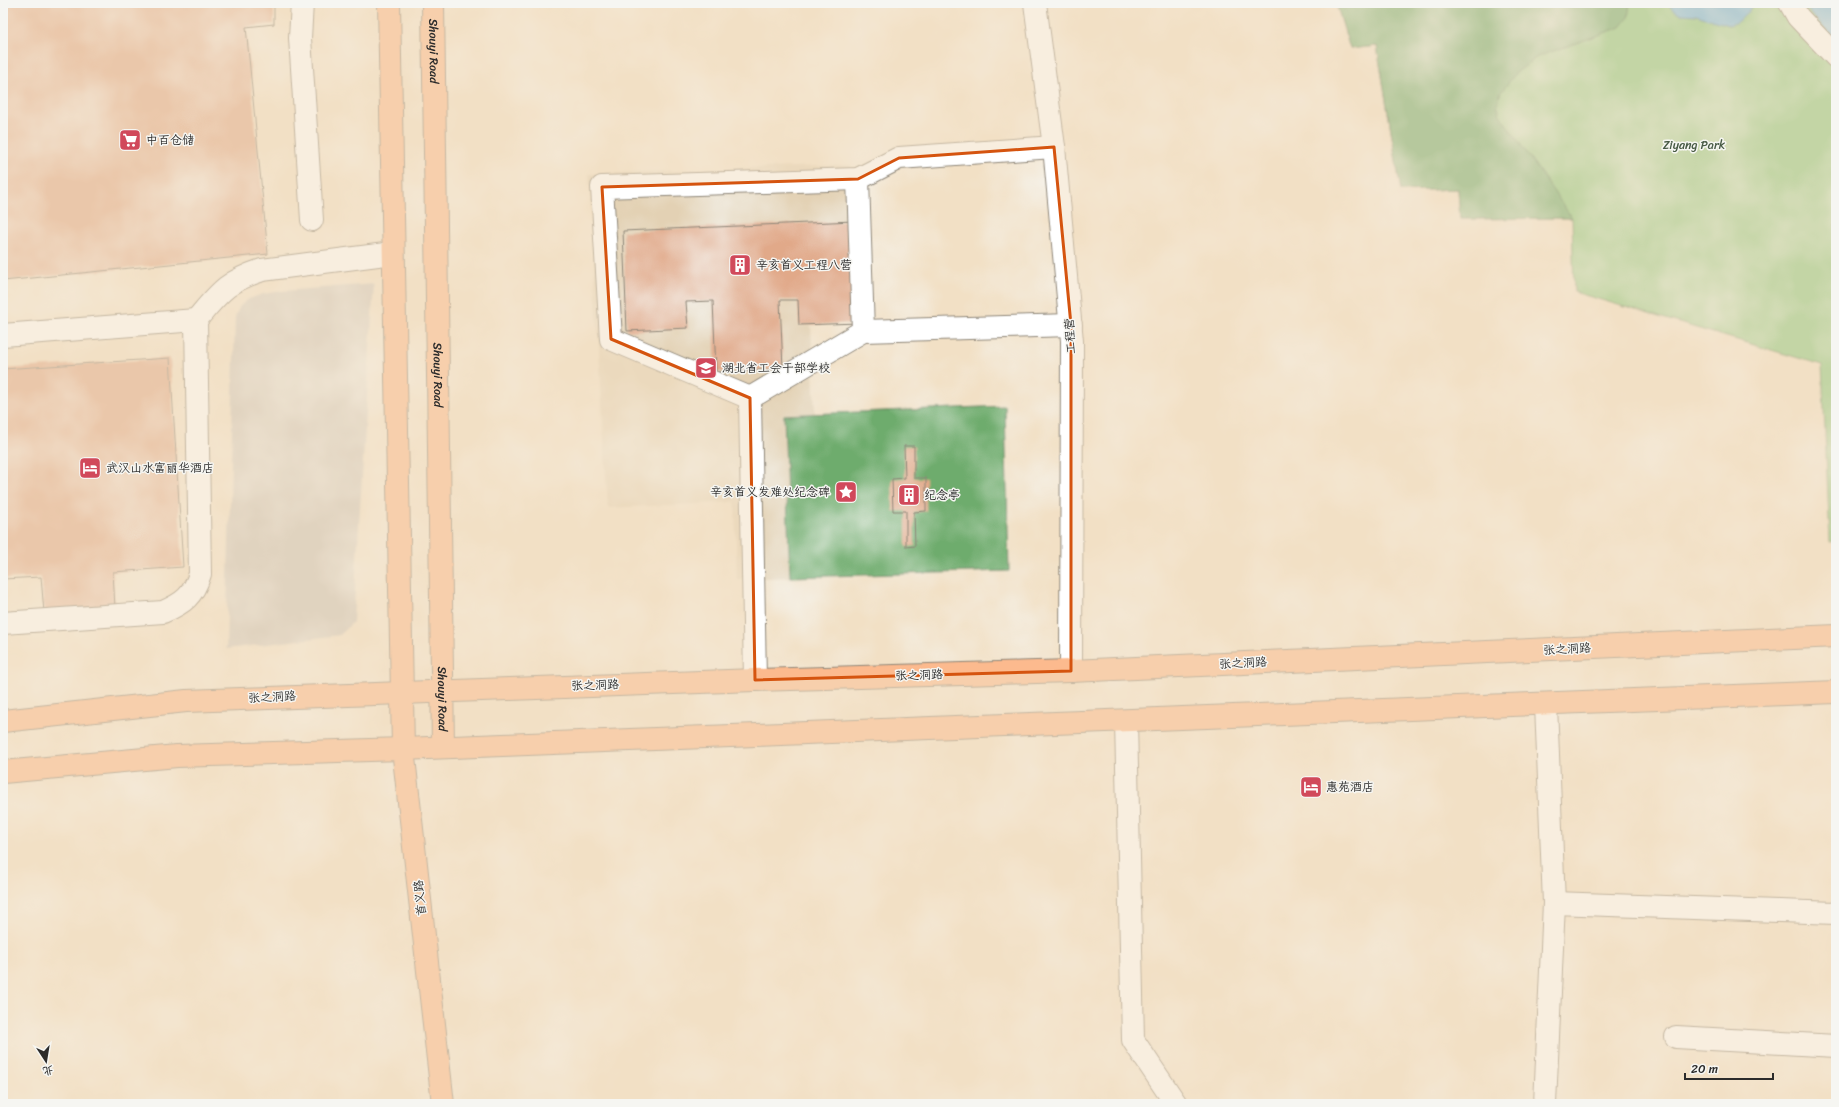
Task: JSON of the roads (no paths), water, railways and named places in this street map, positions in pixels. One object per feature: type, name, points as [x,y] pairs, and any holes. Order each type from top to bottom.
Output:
[{"type":"main road","points":[[389,3],[401,692]]},
{"type":"main road","name":"Shouyi Road","points":[[433,3],[443,747]]},
{"type":"main road","name":"张之洞路","points":[[3,721],[186,701],[442,690],[1071,671],[1784,640],[1836,636]]},
{"type":"main road","name":"首义路","points":[[401,692],[403,749],[443,1104]]},
{"type":"main road","points":[[3,772],[178,756],[403,749],[1546,705],[1836,692]]},
{"type":"street","points":[[302,3],[300,38],[312,220]]},
{"type":"street","name":"工程营","points":[[1035,3],[1054,147],[1070,326],[1071,671]]},
{"type":"street","points":[[1790,3],[1798,17],[1836,57]]},
{"type":"street","points":[[750,398],[611,339],[602,187],[858,179],[899,158],[1054,147]]},
{"type":"street","points":[[858,179],[863,331]]},
{"type":"street","points":[[3,623],[163,612],[180,605],[190,596],[196,586],[200,574],[196,320],[217,295],[230,283],[262,270],[393,253]]},
{"type":"street","points":[[3,335],[196,320]]},
{"type":"street","points":[[750,398],[863,331],[1070,326]]},
{"type":"street","points":[[750,398],[755,680]]},
{"type":"street","points":[[1545,1104],[1554,903],[1546,705]]},
{"type":"street","points":[[1126,721],[1133,1040],[1176,1104]]},
{"type":"street","points":[[1554,903],[1836,913]]},
{"type":"street","points":[[1676,1037],[1836,1046]]},
{"type":"water","points":[[1669,3],[1753,3],[1744,17],[1729,25],[1696,15],[1681,14],[1671,8]]},
{"type":"water","points":[[1804,3],[1836,3],[1836,39],[1812,16]]},
{"type":"place","name":"中百仓储","points":[[130,140]]},
{"type":"place","name":"辛亥首义工程八营","points":[[740,265]]},
{"type":"place","name":"湖北省工会干部学校","points":[[706,368]]},
{"type":"place","name":"武汉山水富丽华酒店","points":[[90,468]]},
{"type":"place","name":"辛亥首义发难处纪念碑","points":[[846,492]]},
{"type":"place","name":"纪念亭","points":[[909,495]]},
{"type":"place","name":"惠苑酒店","points":[[1311,787]]},
{"type":"park label","name":"Ziyang Park","points":[[1694,145]]}]
